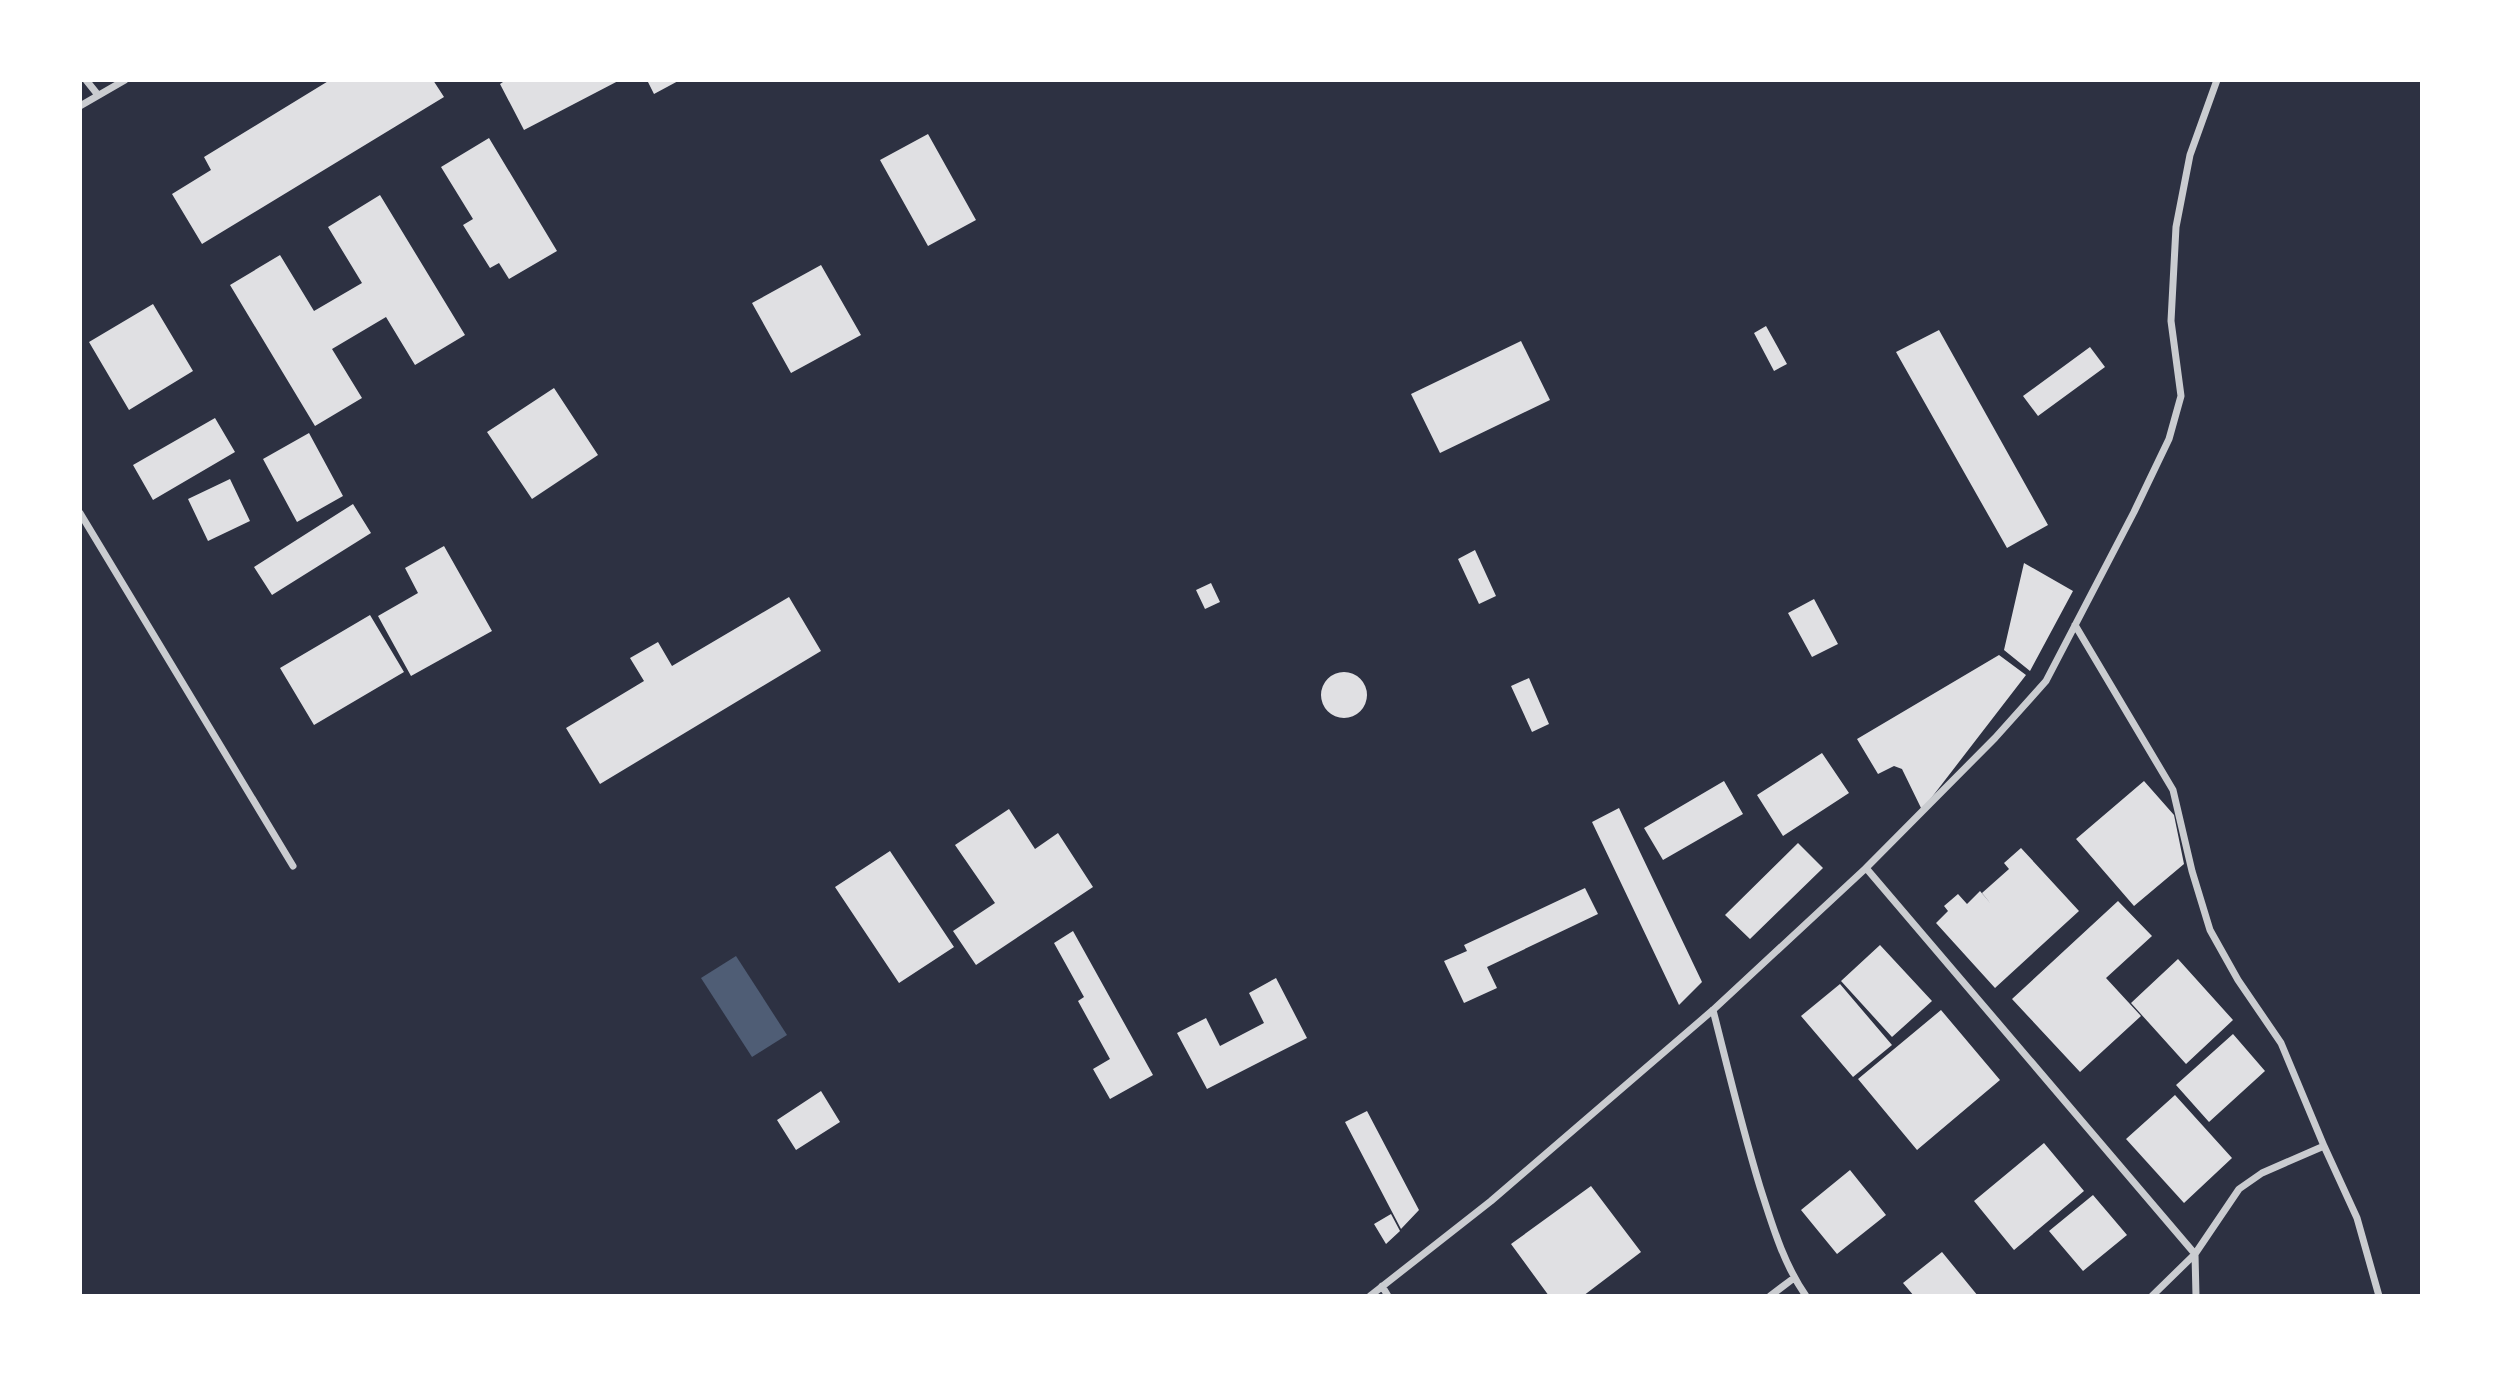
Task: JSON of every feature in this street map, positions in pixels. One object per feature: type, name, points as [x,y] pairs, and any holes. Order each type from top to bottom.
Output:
[{"type":"street","points":[[86,80],[98,95]]},
{"type":"street","points":[[80,106],[125,80]]},
{"type":"street","points":[[1370,1296],[1491,1201],[1713,1010],[1866,869],[1995,738],[2046,681],[2169,439],[2181,396],[2171,321],[2176,227],[2190,155],[2217,80]]},
{"type":"street","points":[[80,513],[293,866]]},
{"type":"street","points":[[2075,625],[2173,790],[2192,871],[2210,930],[2238,980],[2281,1043],[2357,1218],[2379,1295]]},
{"type":"street","points":[[1866,869],[2195,1254],[2196,1296]]},
{"type":"street","points":[[1713,1010],[1746,1140],[1770,1218],[1794,1278],[1806,1296]]},
{"type":"street","points":[[2152,1296],[2195,1254],[2239,1189],[2263,1173],[2324,1146]]},
{"type":"street","points":[[1770,1296],[1794,1278]]},
{"type":"street","points":[[1382,1286],[1388,1296]]},
{"type":"water","points":[[736,956],[787,1035],[752,1057],[701,978]]},
{"type":"building","points":[[330,80],[433,80],[444,97],[202,244],[172,194],[211,170],[204,157]]},
{"type":"building","points":[[506,80],[620,80],[524,130],[500,84]]},
{"type":"building","points":[[647,80],[680,80],[654,94]]},
{"type":"building","points":[[928,134],[976,220],[928,246],[880,160]]},
{"type":"building","points":[[489,138],[557,251],[509,279],[499,263],[490,268],[463,225],[473,219],[441,167]]},
{"type":"building","points":[[380,195],[465,335],[415,365],[386,317],[332,349],[362,398],[315,426],[230,285],[280,255],[314,311],[362,283],[328,227]]},
{"type":"building","points":[[821,265],[861,335],[791,373],[752,303]]},
{"type":"building","points":[[153,304],[193,371],[129,410],[89,342]]},
{"type":"building","points":[[1766,326],[1787,364],[1774,371],[1754,333]]},
{"type":"building","points":[[1939,330],[2048,525],[2007,548],[1896,352]]},
{"type":"building","points":[[1521,341],[1550,400],[1440,453],[1411,394]]},
{"type":"building","points":[[2090,347],[2105,367],[2038,416],[2023,396]]},
{"type":"building","points":[[554,388],[598,455],[532,499],[487,432]]},
{"type":"building","points":[[215,418],[235,452],[153,500],[133,465]]},
{"type":"building","points":[[309,433],[343,496],[297,522],[263,459]]},
{"type":"building","points":[[230,479],[250,521],[208,541],[188,499]]},
{"type":"building","points":[[353,504],[371,533],[272,595],[254,567]]},
{"type":"building","points":[[444,546],[492,631],[411,676],[378,616],[418,593],[405,568]]},
{"type":"building","points":[[1475,550],[1496,596],[1479,604],[1458,559]]},
{"type":"building","points":[[2024,563],[2073,591],[2030,671],[2004,650]]},
{"type":"building","points":[[1211,583],[1220,602],[1205,609],[1196,590]]},
{"type":"building","points":[[789,597],[821,651],[600,784],[566,728],[644,681],[630,658],[658,642],[672,666]]},
{"type":"building","points":[[1814,599],[1838,644],[1812,657],[1788,613]]},
{"type":"building","points":[[370,615],[404,672],[314,725],[280,668]]},
{"type":"building","points":[[1999,655],[2026,675],[1922,810],[1902,769],[1894,766],[1878,774],[1857,739]]},
{"type":"building","points":[[1344,672],[1360,679],[1367,695],[1360,711],[1344,718],[1328,711],[1321,695],[1328,679]]},
{"type":"building","points":[[1529,678],[1549,724],[1532,732],[1511,686]]},
{"type":"building","points":[[1822,753],[1849,793],[1783,836],[1757,795]]},
{"type":"building","points":[[1724,781],[1743,814],[1663,860],[1644,828]]},
{"type":"building","points":[[2144,781],[2174,815],[2184,864],[2134,906],[2076,839]]},
{"type":"building","points":[[1619,808],[1702,982],[1679,1005],[1592,822]]},
{"type":"building","points":[[1009,809],[1035,849],[1058,833],[1093,887],[976,965],[953,931],[995,903],[955,845]]},
{"type":"building","points":[[1798,843],[1823,868],[1750,939],[1725,915]]},
{"type":"building","points":[[2021,848],[2079,911],[1995,988],[1936,923],[1948,911],[1944,906],[1958,894],[1967,904],[1980,891],[1991,904],[1982,893],[2009,869],[2004,863]]},
{"type":"building","points":[[890,851],[954,947],[899,983],[835,887]]},
{"type":"building","points":[[1585,888],[1598,914],[1487,967],[1497,988],[1464,1003],[1444,961],[1467,951],[1464,945]]},
{"type":"building","points":[[2118,901],[2152,936],[2106,978],[2141,1016],[2080,1072],[2012,999]]},
{"type":"building","points":[[1073,931],[1153,1075],[1110,1099],[1093,1069],[1110,1059],[1078,1001],[1084,997],[1054,943]]},
{"type":"building","points":[[1880,945],[1932,1001],[1892,1037],[1841,981]]},
{"type":"building","points":[[2178,959],[2233,1020],[2186,1064],[2131,1003]]},
{"type":"building","points":[[1276,978],[1307,1038],[1207,1089],[1177,1033],[1206,1018],[1220,1046],[1264,1023],[1249,993]]},
{"type":"building","points":[[1840,984],[1892,1045],[1853,1077],[1801,1016]]},
{"type":"building","points":[[1941,1010],[2000,1080],[1917,1150],[1858,1079]]},
{"type":"building","points":[[2233,1034],[2265,1071],[2209,1122],[2176,1085]]},
{"type":"building","points":[[821,1091],[840,1122],[796,1150],[777,1120]]},
{"type":"building","points":[[2175,1095],[2232,1158],[2184,1203],[2126,1139]]},
{"type":"building","points":[[1367,1111],[1419,1210],[1401,1229],[1345,1122]]},
{"type":"building","points":[[2044,1143],[2084,1191],[2014,1250],[1974,1201]]},
{"type":"building","points":[[1850,1170],[1886,1215],[1837,1254],[1801,1210]]},
{"type":"building","points":[[1591,1186],[1641,1252],[1583,1296],[1549,1296],[1511,1244]]},
{"type":"building","points":[[2093,1195],[2127,1235],[2083,1271],[2049,1231]]},
{"type":"building","points":[[1391,1214],[1400,1231],[1386,1244],[1374,1224]]},
{"type":"building","points":[[1942,1252],[1978,1296],[1914,1296],[1903,1283]]}]
